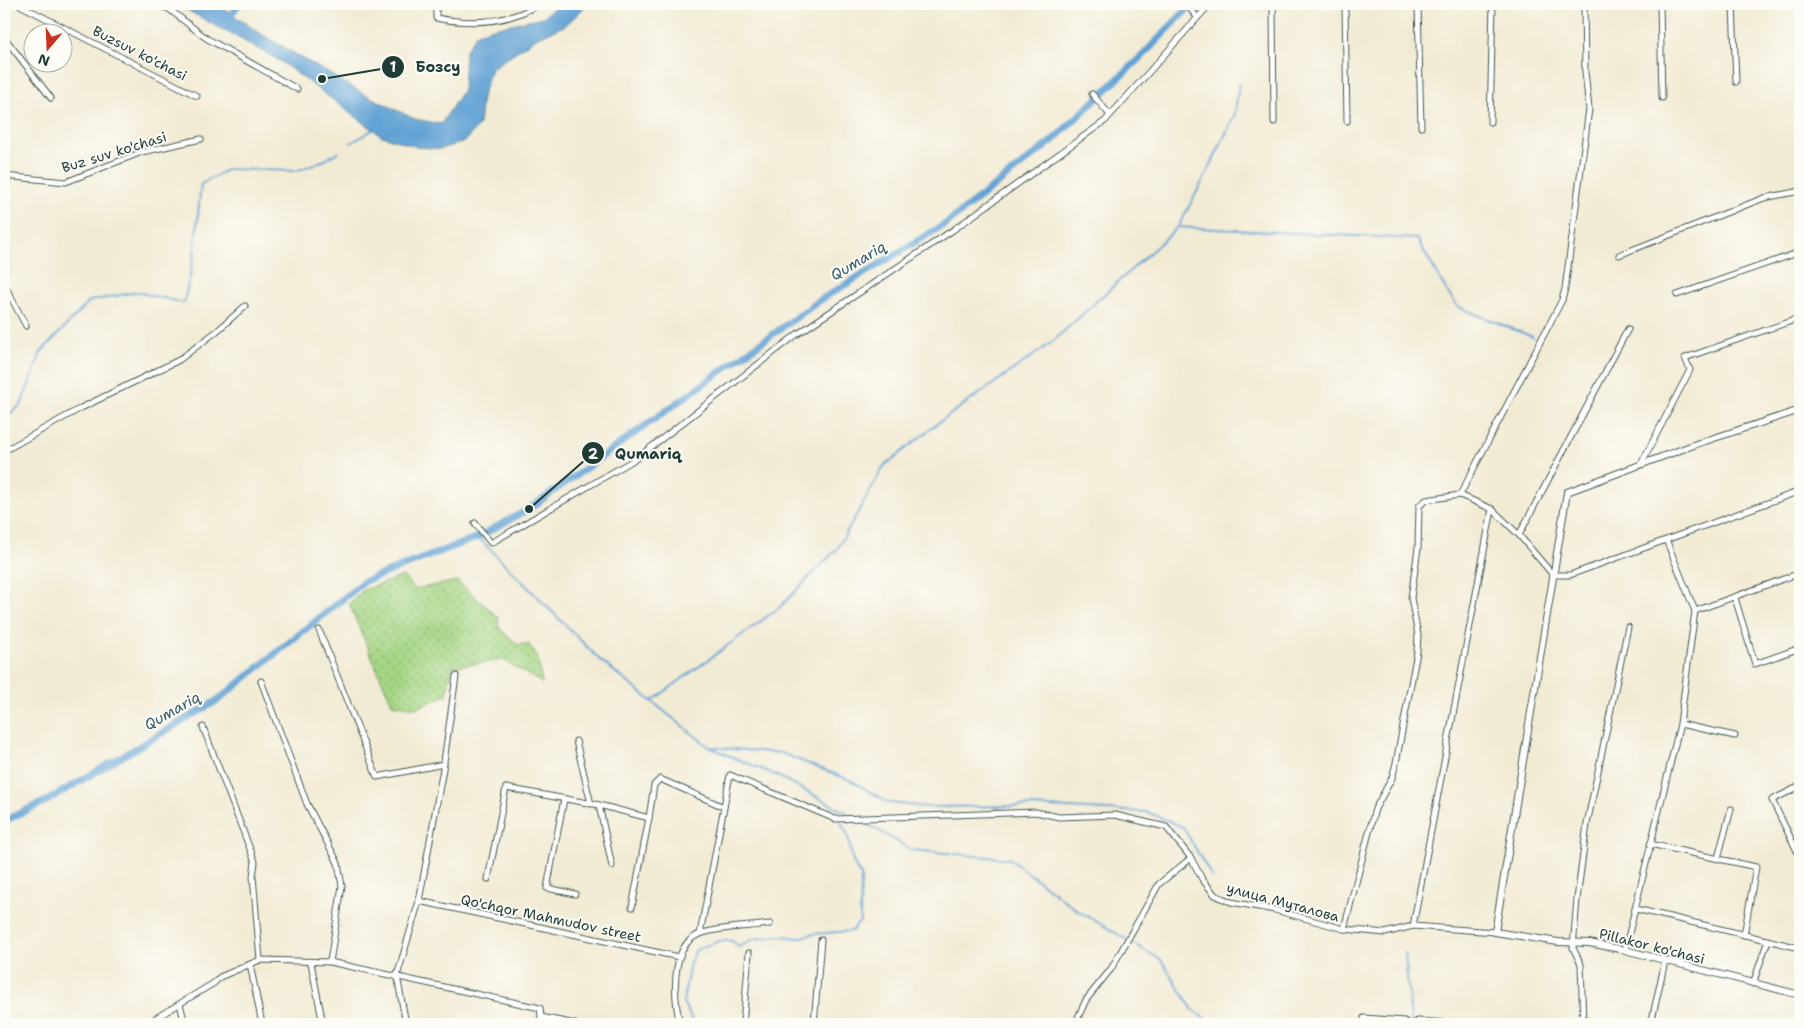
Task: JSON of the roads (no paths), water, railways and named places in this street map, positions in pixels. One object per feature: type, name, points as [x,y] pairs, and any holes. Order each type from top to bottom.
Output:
[{"type":"street","name":"Buzsuv ko'chasi","points":[[18,4],[198,96]]},
{"type":"street","points":[[152,4],[169,9],[206,38],[297,89]]},
{"type":"street","points":[[436,4],[436,18],[463,23],[488,22],[523,14],[539,4]]},
{"type":"street","points":[[1186,4],[1196,15]]},
{"type":"street","points":[[475,522],[491,543],[636,458],[796,335],[953,230],[1110,115],[1196,15],[1210,4]]},
{"type":"street","points":[[1273,4],[1274,122]]},
{"type":"street","points":[[1345,4],[1347,121]]},
{"type":"street","points":[[1418,4],[1421,127]]},
{"type":"street","points":[[1490,122],[1493,4]]},
{"type":"street","points":[[1460,495],[1562,300],[1565,289],[1589,109],[1585,72],[1584,4]]},
{"type":"street","points":[[1660,4],[1662,98]]},
{"type":"street","points":[[1733,4],[1736,82]]},
{"type":"street","points":[[1799,4],[1799,66]]},
{"type":"street","points":[[4,37],[51,98]]},
{"type":"street","points":[[1092,94],[1110,115]]},
{"type":"street","name":"Buz suv ko'chasi","points":[[4,176],[66,182],[142,152],[201,139]]},
{"type":"street","points":[[1620,255],[1764,198],[1800,191]]},
{"type":"street","points":[[4,248],[7,255],[4,278]]},
{"type":"street","points":[[1677,296],[1800,252]]},
{"type":"street","points":[[4,284],[26,326]]},
{"type":"street","points":[[4,451],[81,408],[179,360],[217,332],[245,306]]},
{"type":"street","points":[[1641,464],[1690,370],[1685,358],[1800,318]]},
{"type":"street","points":[[1519,535],[1628,329]]},
{"type":"street","points":[[1496,932],[1567,492],[1641,464],[1800,410]]},
{"type":"street","points":[[1344,929],[1375,809],[1392,778],[1396,763],[1415,662],[1418,635],[1411,598],[1418,548],[1419,506],[1426,500],[1460,495],[1492,509],[1519,535],[1554,575],[1570,575],[1667,542],[1800,492]]},
{"type":"street","points":[[1413,926],[1492,509]]},
{"type":"street","points":[[1625,950],[1680,724],[1695,611],[1667,542]]},
{"type":"street","points":[[1695,611],[1800,574]]},
{"type":"street","points":[[1735,598],[1755,664],[1800,648]]},
{"type":"street","points":[[1583,1024],[1581,964],[1573,948],[1576,899],[1587,824],[1628,627]]},
{"type":"street","points":[[319,630],[377,777],[444,764]]},
{"type":"street","points":[[406,1024],[397,976],[418,901],[444,764],[456,676]]},
{"type":"street","points":[[261,681],[308,804],[338,864],[342,886],[330,962]]},
{"type":"street","points":[[1680,724],[1735,736]]},
{"type":"street","points":[[203,727],[255,862],[254,876],[260,960]]},
{"type":"street","points":[[576,741],[591,804]]},
{"type":"street","name":"улица Муталова","points":[[724,807],[730,775],[835,819],[1036,812],[1059,817],[1115,814],[1166,827],[1192,858],[1202,879],[1215,895],[1230,902],[1276,910],[1344,929],[1385,933],[1413,926],[1496,932]]},
{"type":"street","points":[[632,907],[654,785],[660,779],[724,807],[700,934]]},
{"type":"street","points":[[1799,853],[1772,800],[1800,786]]},
{"type":"street","points":[[488,879],[506,788],[599,805],[649,818]]},
{"type":"street","points":[[564,799],[547,888],[575,894]]},
{"type":"street","points":[[599,805],[612,866]]},
{"type":"street","points":[[1718,858],[1731,809]]},
{"type":"street","points":[[1650,844],[1756,867],[1744,935]]},
{"type":"street","points":[[1075,1024],[1086,1000],[1111,969],[1159,884],[1192,858]]},
{"type":"street","name":"Qo'chqor Mahmudov street","points":[[418,901],[679,958]]},
{"type":"street","points":[[1636,909],[1800,948]]},
{"type":"street","points":[[680,1024],[675,1002],[679,958],[685,944],[700,934],[770,924]]},
{"type":"street","name":"Pillakor ko'chasi","points":[[1496,932],[1625,950],[1800,995]]},
{"type":"street","points":[[814,1024],[821,940]]},
{"type":"street","points":[[1753,984],[1768,940]]},
{"type":"street","points":[[743,1024],[749,953]]},
{"type":"street","points":[[146,1024],[220,977],[260,960],[311,963],[330,962],[540,1008],[540,1024]]},
{"type":"street","points":[[1650,1024],[1665,961]]},
{"type":"street","points":[[311,963],[323,1024]]},
{"type":"street","points":[[250,964],[262,1024]]},
{"type":"street","points":[[180,1004],[185,1024]]},
{"type":"street","points":[[540,1017],[575,1024]]},
{"type":"street","points":[[1364,1018],[1404,1021]]},
{"type":"street","points":[[1418,1021],[1463,1024]]},
{"type":"water","points":[[176,4],[217,4],[263,35],[362,93],[415,119],[441,124],[463,90],[465,52],[475,35],[489,29],[543,17],[559,4],[588,4],[566,25],[536,38],[491,69],[482,97],[479,125],[464,142],[440,149],[417,147],[382,136],[280,61]]},
{"type":"waterway","points":[[228,18],[239,4]]},
{"type":"waterway","name":"Qumariq","points":[[4,821],[48,800],[218,700],[365,581],[478,537],[529,509],[822,299],[947,223],[1051,142],[1144,54],[1192,4]]},
{"type":"waterway","points":[[652,701],[780,607],[837,549],[884,466],[938,423],[1051,343],[1178,227],[1208,171],[1235,114],[1239,84]]},
{"type":"waterway","points":[[351,143],[374,129]]},
{"type":"waterway","points":[[4,418],[21,405],[41,352],[90,301],[136,292],[184,303],[194,256],[201,184],[228,169],[296,171],[325,160],[338,152]]},
{"type":"waterway","points":[[1178,227],[1417,239],[1458,307],[1533,337]]},
{"type":"waterway","points":[[478,537],[600,660],[709,747],[778,776],[847,813]]},
{"type":"waterway","points":[[709,747],[781,753],[852,781],[889,803],[928,807],[1029,806],[1147,812],[1183,827],[1212,877]]},
{"type":"waterway","points":[[862,821],[912,850],[1010,859],[1077,910],[1161,960],[1193,1010],[1212,1024]]},
{"type":"waterway","points":[[694,1024],[683,1002],[690,963],[696,950],[719,941],[732,941],[739,947],[753,939],[780,936],[799,938],[813,934],[852,931],[860,921],[861,875],[853,861],[847,835],[841,823]]},
{"type":"waterway","points":[[1405,953],[1411,1022],[1413,1024]]},
{"type":"tunnel","points":[[1404,1021],[1418,1021]]},
{"type":"place","name":"Бозсу","points":[[322,79]]},
{"type":"place","name":"Qumariq","points":[[529,509]]}]
